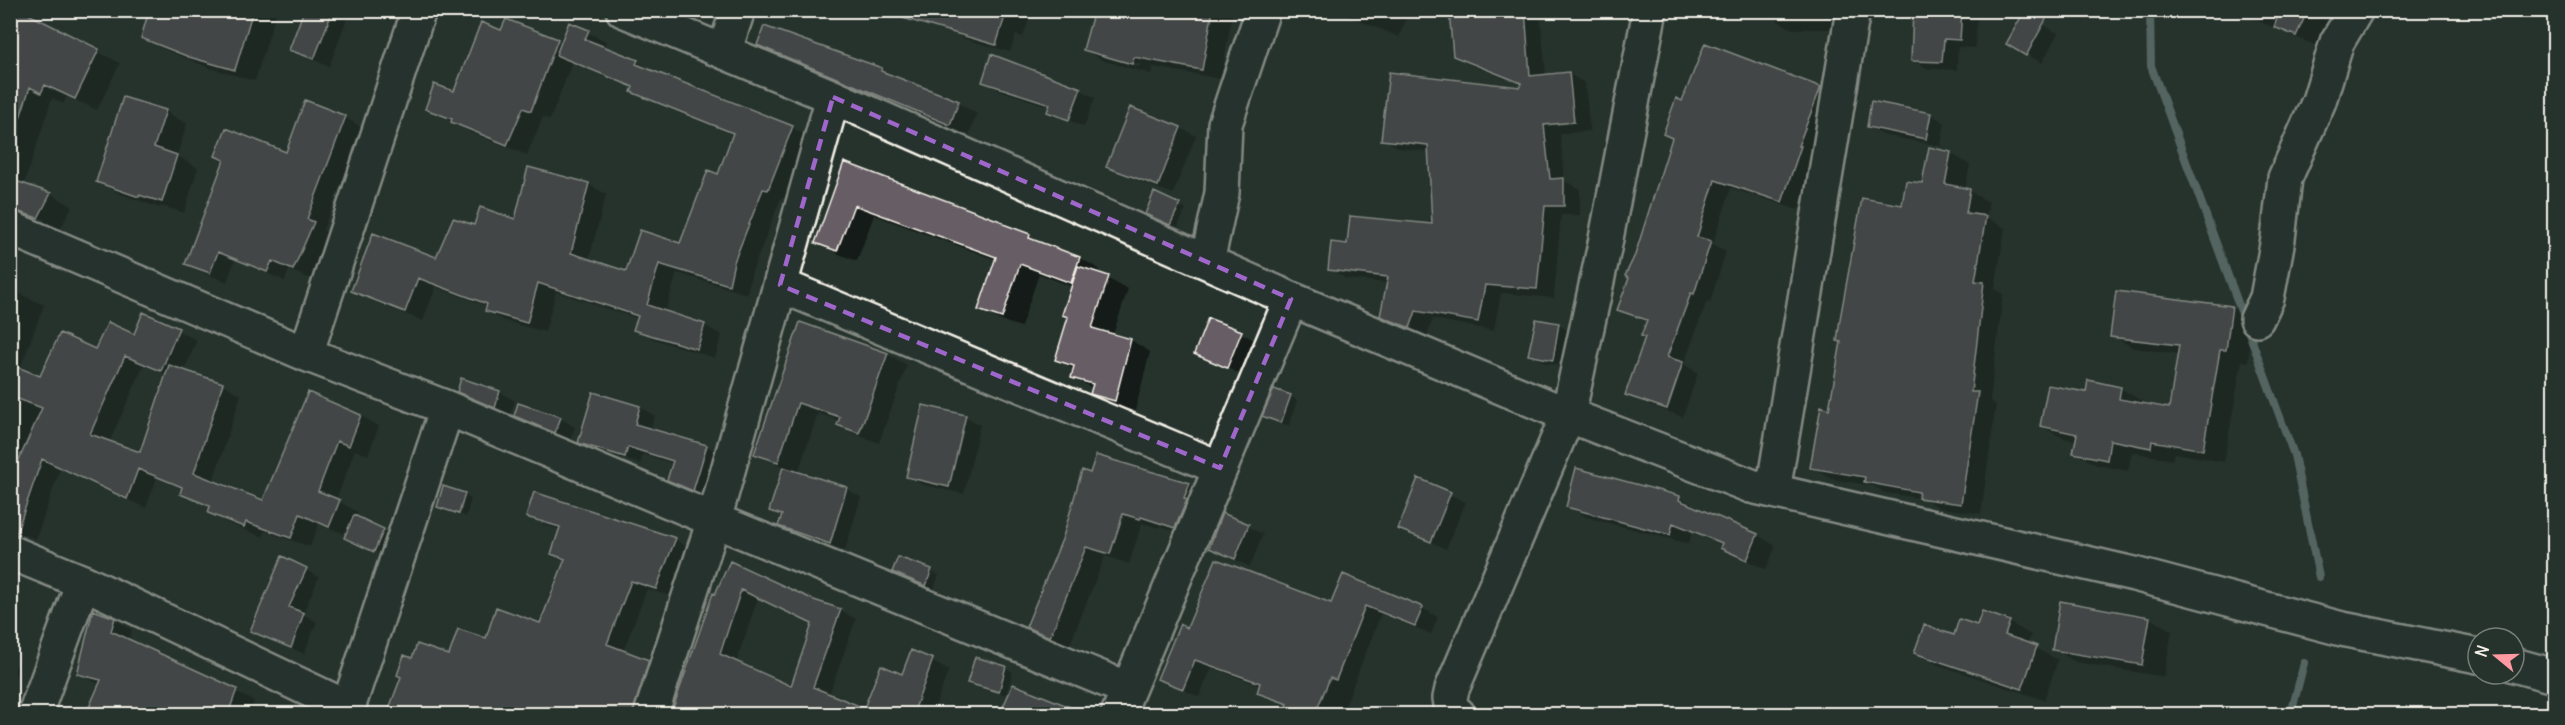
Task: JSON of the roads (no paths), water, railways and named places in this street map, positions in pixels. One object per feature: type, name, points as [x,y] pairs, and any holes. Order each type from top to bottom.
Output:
[{"type":"street","points":[[306,354],[419,10]]},
{"type":"street","points":[[623,10],[833,97],[1291,299],[1568,415],[1751,486],[2134,574],[2342,629],[2466,654]]},
{"type":"street","points":[[724,52],[738,10]]},
{"type":"street","points":[[1207,262],[1222,193],[1225,124],[1263,10]]},
{"type":"street","points":[[1458,714],[1452,711],[1450,705],[1452,688],[1568,415],[1605,244],[1650,10]]},
{"type":"street","points":[[1773,491],[1853,10]]},
{"type":"street","points":[[2257,319],[2267,298],[2278,239],[2285,178],[2319,101],[2337,42],[2356,10]]},
{"type":"street","points":[[651,714],[714,520],[833,97]]},
{"type":"street","points":[[10,228],[306,354],[447,408],[714,520],[1123,702],[1291,299]]},
{"type":"street","points":[[780,285],[1220,468]]},
{"type":"street","points":[[10,552],[83,582],[347,711],[447,408]]},
{"type":"street","points":[[35,714],[83,582]]},
{"type":"street","points":[[2526,668],[2554,676]]},
{"type":"waterway","points":[[2150,10],[2151,66],[2294,455],[2319,577]]},
{"type":"waterway","points":[[2291,714],[2304,663]]}]
